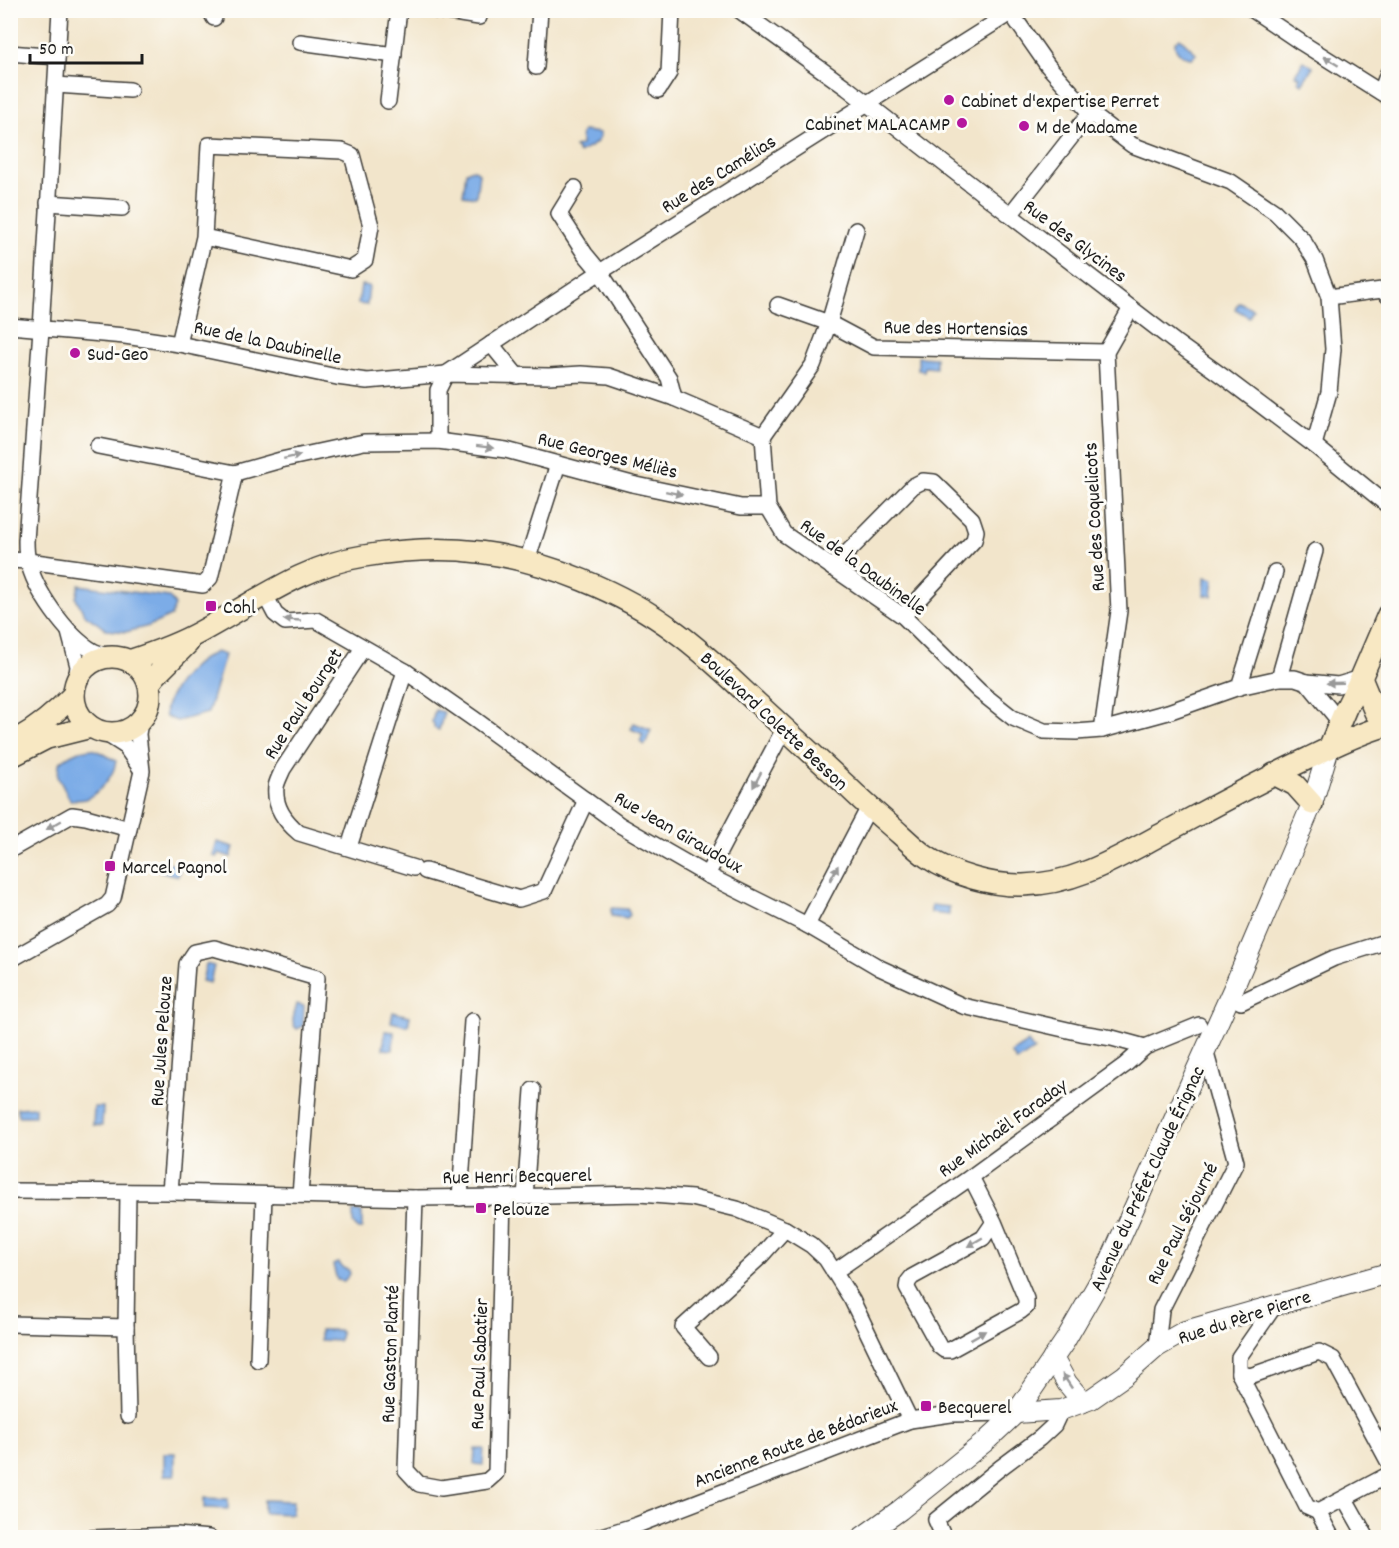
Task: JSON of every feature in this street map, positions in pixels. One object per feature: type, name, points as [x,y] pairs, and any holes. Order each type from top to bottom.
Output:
[{"type":"main road","name":"Boulevard Colette Besson","points":[[120,659],[158,651],[200,633],[291,581],[325,566],[359,556],[400,551],[438,550],[478,552],[527,561],[597,586],[641,609],[674,630],[708,658],[869,807],[927,857],[952,871],[981,880],[1020,886],[1056,883],[1091,871],[1274,774],[1365,732],[1387,726]]},
{"type":"main road","points":[[1329,748],[1389,615]]},
{"type":"main road","name":"Boulevard Colette Besson","points":[[149,684],[200,633]]},
{"type":"main road","points":[[10,744],[58,710],[75,688],[82,672],[90,664],[100,659],[120,659],[138,666],[149,684],[150,704],[146,714],[132,729],[112,734],[97,730],[82,718],[76,707],[75,688]]},
{"type":"main road","points":[[1361,678],[1375,712],[1387,726]]},
{"type":"main road","points":[[1340,722],[1353,731],[1365,732]]},
{"type":"main road","points":[[10,757],[46,738],[97,730]]},
{"type":"main road","points":[[1274,774],[1295,785],[1312,804]]},
{"type":"street","points":[[60,10],[26,541],[28,561],[46,599],[69,632],[95,652],[120,659]]},
{"type":"street","points":[[388,101],[399,10]]},
{"type":"street","points":[[435,10],[479,17]]},
{"type":"street","points":[[536,67],[540,10]]},
{"type":"street","points":[[658,90],[669,74],[672,10]]},
{"type":"street","name":"Rue des Glycines","points":[[739,10],[847,88],[1131,308],[1314,445],[1386,504]]},
{"type":"street","points":[[1253,10],[1385,94],[1389,73]]},
{"type":"street","points":[[1013,12],[1048,66],[1090,113],[1132,145],[1231,182],[1275,212],[1302,240],[1314,260],[1329,297],[1333,348],[1329,392],[1314,445]]},
{"type":"street","name":"Rue des Camélias","points":[[446,374],[600,272],[1013,12]]},
{"type":"street","points":[[300,42],[393,55]]},
{"type":"street","points":[[10,53],[57,57]]},
{"type":"street","points":[[56,85],[130,90]]},
{"type":"street","points":[[1010,215],[1090,113]]},
{"type":"street","points":[[179,344],[204,237],[209,145],[342,151],[352,154],[371,226],[365,260],[351,269],[204,237]]},
{"type":"street","points":[[576,188],[559,214],[669,378],[674,398]]},
{"type":"street","points":[[48,203],[122,208]]},
{"type":"street","points":[[763,436],[813,365],[829,323],[856,230]]},
{"type":"street","points":[[1329,297],[1382,290],[1389,296]]},
{"type":"street","name":"Rue des Hortensias","points":[[778,305],[829,323],[874,347],[1106,352]]},
{"type":"street","points":[[1106,352],[1131,308]]},
{"type":"street","name":"Rue de la Daubinelle","points":[[10,326],[125,336],[179,344],[337,377],[367,381],[446,374],[517,376],[580,374],[609,376],[674,398],[763,436],[768,507],[784,534],[903,616],[979,691],[1013,718],[1044,731],[1102,730],[1168,712],[1239,687],[1279,678],[1295,678],[1307,682],[1338,685],[1361,678]]},
{"type":"street","points":[[491,344],[517,376]]},
{"type":"street","name":"Rue des Coquelicots","points":[[1102,730],[1119,611],[1106,352]]},
{"type":"street","points":[[438,441],[438,390],[446,374]]},
{"type":"street","name":"Rue Georges Méliès","points":[[98,446],[235,473],[281,460],[364,442],[438,441],[506,450],[632,484],[741,507],[768,507]]},
{"type":"street","points":[[527,561],[558,464]]},
{"type":"street","points":[[10,560],[203,585],[210,578],[235,473]]},
{"type":"street","points":[[832,568],[913,486],[923,481],[934,482],[972,519],[976,531],[974,540],[903,616]]},
{"type":"street","points":[[1279,678],[1315,551]]},
{"type":"street","points":[[1239,687],[1275,572]]},
{"type":"street","name":"Rue Jean Giraudoux","points":[[265,594],[275,614],[285,622],[316,620],[405,671],[620,825],[706,874],[807,924],[880,968],[963,1006],[1145,1047]]},
{"type":"street","points":[[69,632],[78,666],[75,688]]},
{"type":"street","name":"Rue Paul Bourget","points":[[363,648],[283,769],[276,786],[278,805],[286,822],[299,833],[519,899],[544,891],[586,800]]},
{"type":"street","points":[[349,847],[405,671]]},
{"type":"street","points":[[1307,682],[1340,722]]},
{"type":"street","points":[[10,960],[107,905],[113,898],[142,771],[138,734],[140,722]]},
{"type":"street","points":[[706,874],[784,729]]},
{"type":"street","points":[[97,730],[125,746],[142,771]]},
{"type":"street","name":"Avenue du Préfet Claude Érignac","points":[[861,1538],[986,1441],[1016,1413],[1065,1341],[1106,1270],[1234,987],[1312,804],[1329,748]]},
{"type":"street","points":[[807,924],[869,807]]},
{"type":"street","points":[[10,850],[72,815],[93,818],[129,829]]},
{"type":"street","points":[[1241,1002],[1334,958],[1389,941]]},
{"type":"street","name":"Rue Jules Pelouze","points":[[170,1192],[187,964],[195,952],[214,948],[317,978],[300,1195]]},
{"type":"street","points":[[460,1198],[472,1020]]},
{"type":"street","name":"Rue Michaël Faraday","points":[[834,1272],[971,1177],[1125,1065],[1145,1047],[1199,1025]]},
{"type":"street","points":[[1112,1038],[1125,1065]]},
{"type":"street","name":"Rue Paul Séjourné","points":[[1157,1347],[1161,1310],[1236,1162],[1205,1050]]},
{"type":"street","points":[[525,1197],[533,1090]]},
{"type":"street","points":[[971,1177],[994,1222],[1026,1299],[1026,1307],[950,1350],[944,1350],[939,1346],[907,1288],[908,1282],[912,1277],[983,1238],[994,1222]]},
{"type":"street","name":"Rue Henri Becquerel","points":[[10,1191],[128,1191],[415,1198],[639,1194],[692,1198],[737,1209],[785,1228],[811,1245],[826,1259],[852,1300],[910,1420]]},
{"type":"street","points":[[128,1191],[126,1327],[128,1416]]},
{"type":"street","points":[[258,1360],[264,1195]]},
{"type":"street","name":"Rue Paul Sabatier","points":[[441,1488],[487,1481],[496,1473],[503,1197]]},
{"type":"street","name":"Rue Gaston Planté","points":[[415,1198],[406,1470],[419,1484],[441,1488]]},
{"type":"street","points":[[709,1358],[682,1327],[760,1257],[785,1228]]},
{"type":"street","name":"Rue du Père Pierre","points":[[1016,1413],[1061,1410],[1091,1399],[1124,1376],[1157,1347],[1185,1331],[1389,1273]]},
{"type":"street","points":[[1275,1305],[1239,1357],[1239,1372],[1307,1507],[1318,1512],[1332,1538]]},
{"type":"street","points":[[10,1324],[126,1327]]},
{"type":"street","points":[[1239,1372],[1250,1376],[1319,1352],[1333,1359],[1389,1461]]},
{"type":"street","points":[[1053,1358],[1067,1383],[1083,1402]]},
{"type":"street","points":[[944,1538],[936,1520],[1040,1438],[1054,1425],[1061,1410]]},
{"type":"street","name":"Ancienne Route de Bédarieux","points":[[595,1538],[638,1531],[910,1420],[951,1414],[1016,1413]]},
{"type":"street","points":[[1318,1512],[1389,1475]]},
{"type":"street","points":[[1345,1499],[1367,1538]]},
{"type":"street","points":[[91,1538],[177,1535],[209,1538]]},
{"type":"water","points":[[1180,38],[1195,52],[1192,58],[1185,57],[1178,51],[1175,42]]},
{"type":"water","points":[[1304,61],[1313,67],[1302,84],[1298,81],[1300,77],[1295,74]]},
{"type":"water","points":[[583,131],[600,133],[600,137],[593,145],[579,153],[575,147],[581,145]]},
{"type":"water","points":[[472,169],[479,174],[476,197],[463,195],[466,172]]},
{"type":"water","points":[[361,285],[369,286],[367,305],[358,304]]},
{"type":"water","points":[[1239,302],[1253,309],[1249,317],[1235,309]]},
{"type":"water","points":[[918,357],[936,358],[936,368],[925,367],[924,371],[918,370]]},
{"type":"water","points":[[1205,577],[1214,579],[1212,596],[1204,595]]},
{"type":"water","points":[[79,585],[169,597],[175,605],[171,616],[149,626],[126,632],[107,630],[84,614],[76,598]]},
{"type":"water","points":[[216,652],[225,655],[208,713],[177,721],[166,717],[167,704],[178,684],[197,663]]},
{"type":"water","points":[[435,710],[444,712],[439,730],[434,728],[432,722]]},
{"type":"water","points":[[634,723],[651,730],[645,745],[640,742],[643,734],[631,729]]},
{"type":"water","points":[[92,749],[116,761],[115,767],[101,788],[91,796],[70,800],[58,777],[59,763],[74,753]]},
{"type":"water","points":[[217,842],[234,847],[231,857],[218,853],[217,857],[213,856]]},
{"type":"water","points":[[161,861],[181,866],[178,876],[159,871],[158,866]]},
{"type":"water","points":[[931,905],[949,907],[949,915],[931,913]]},
{"type":"water","points":[[611,908],[628,909],[630,915],[627,918],[611,916]]},
{"type":"water","points":[[206,964],[214,966],[210,983],[202,981]]},
{"type":"water","points":[[297,1004],[304,1006],[303,1026],[297,1029],[293,1021]]},
{"type":"water","points":[[393,1012],[410,1016],[408,1026],[391,1022]]},
{"type":"water","points":[[385,1031],[394,1032],[393,1050],[383,1049]]},
{"type":"water","points":[[1028,1042],[1034,1050],[1017,1062],[1011,1053]]},
{"type":"water","points":[[35,1107],[35,1116],[18,1116],[17,1108]]},
{"type":"water","points":[[94,1107],[103,1107],[102,1126],[93,1125]]},
{"type":"water","points":[[353,1211],[362,1212],[362,1229],[357,1229],[353,1224]]},
{"type":"water","points":[[337,1263],[349,1270],[350,1274],[344,1281],[337,1280],[333,1265]]},
{"type":"water","points":[[320,1330],[338,1330],[341,1333],[340,1338],[338,1341],[320,1340]]},
{"type":"water","points":[[475,1449],[484,1449],[483,1465],[474,1464]]},
{"type":"water","points":[[164,1453],[175,1453],[175,1475],[164,1475]]},
{"type":"water","points":[[204,1498],[228,1499],[228,1509],[204,1508]]},
{"type":"water","points":[[264,1500],[293,1501],[292,1514],[264,1513]]},
{"type":"place","name":"Cabinet d'expertise Perret","points":[[949,100]]},
{"type":"place","name":"Cabinet MALACAMP","points":[[962,123]]},
{"type":"place","name":"M de Madame","points":[[1024,126]]},
{"type":"place","name":"Sud-Geo","points":[[75,353]]},
{"type":"place","name":"Cohl","points":[[211,606]]},
{"type":"place","name":"Marcel Pagnol","points":[[110,866]]},
{"type":"place","name":"Pelouze","points":[[481,1208]]},
{"type":"place","name":"Becquerel","points":[[926,1406]]}]
